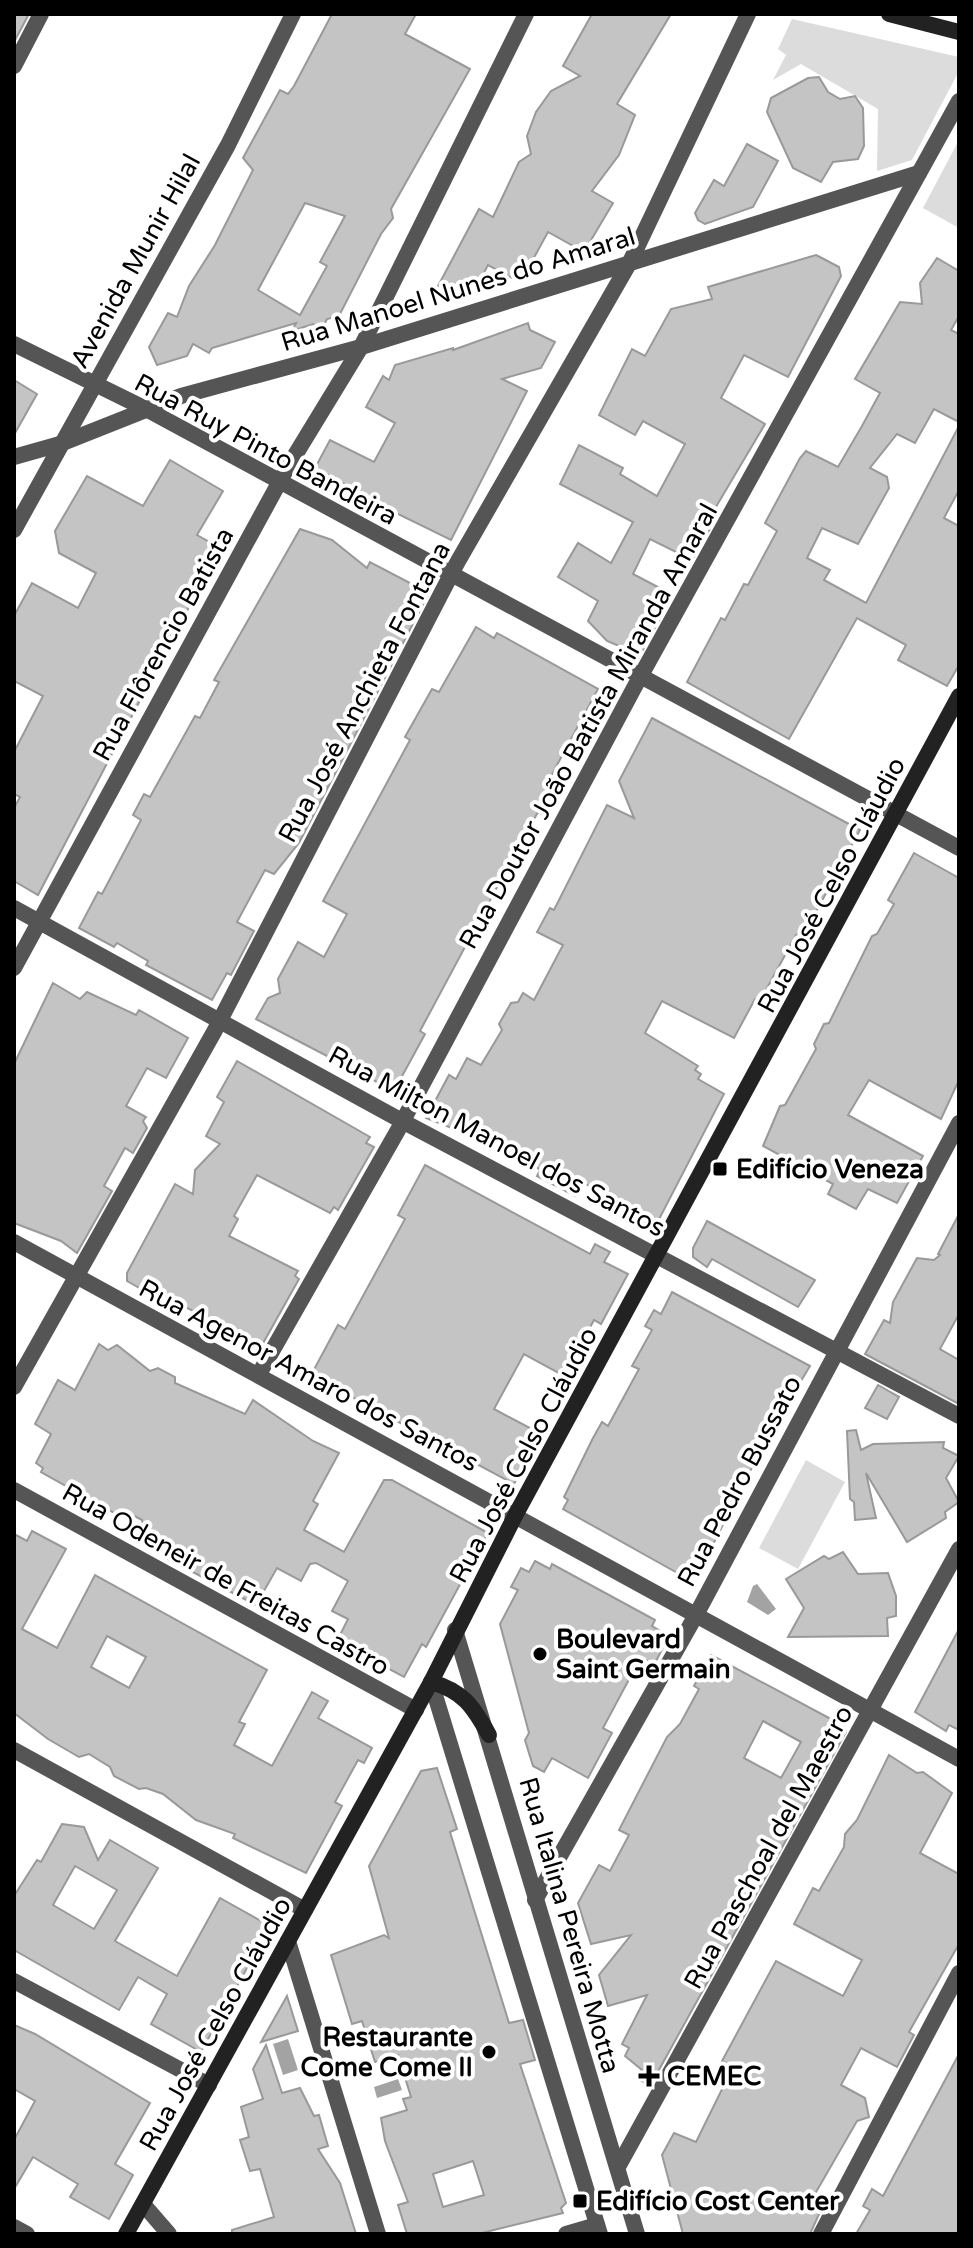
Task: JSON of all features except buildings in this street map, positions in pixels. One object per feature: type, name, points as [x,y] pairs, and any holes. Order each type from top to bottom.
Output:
[{"type":"street","points":[[14,66],[41,14]]},
{"type":"street","name":"Avenida Munir Hilal","points":[[14,530],[228,145],[293,14]]},
{"type":"street","name":"Rua Flôrencio Batista","points":[[14,968],[280,483],[361,347],[526,14]]},
{"type":"street","name":"Rua José Anchieta Fontana","points":[[14,1387],[74,1275],[220,1020],[451,575],[630,262],[748,14]]},
{"type":"street","points":[[889,14],[959,32]]},
{"type":"street","name":"Rua Doutor João Batista Miranda Amaral","points":[[259,1374],[402,1121],[641,676],[959,101]]},
{"type":"street","name":"Rua Manoel Nunes do Amaral","points":[[14,457],[60,444],[146,409],[361,347],[919,173]]},
{"type":"street","name":"Rua Ruy Pinto Bandeira","points":[[14,344],[146,409],[959,848]]},
{"type":"street","name":"Rua José Celso Cláudio","points":[[126,2234],[416,1710],[516,1514],[959,696]]},
{"type":"street","name":"Rua Milton Manoel dos Santos","points":[[14,908],[402,1121],[659,1254],[959,1416]]},
{"type":"street","name":"Rua Pedro Bussato","points":[[535,1900],[696,1615],[959,1123]]},
{"type":"street","name":"Rua Agenor Amaro dos Santos","points":[[14,1242],[959,1759]]},
{"type":"street","name":"Rua Odeneir de Freitas Castro","points":[[14,1490],[416,1710]]},
{"type":"street","name":"Rua Paschoal del Maestro","points":[[618,2167],[959,1549]]},
{"type":"street","name":"Rua Italina Pereira Motta","points":[[455,1630],[637,2234]]},
{"type":"street","points":[[431,1682],[458,1691],[467,1699],[489,1735]]},
{"type":"street","points":[[431,1682],[598,2230],[566,2234]]},
{"type":"street","points":[[14,1750],[305,1910]]},
{"type":"street","points":[[288,1941],[378,2234]]},
{"type":"street","points":[[821,2234],[959,1973]]},
{"type":"street","points":[[14,1981],[209,2085]]},
{"type":"street","points":[[143,2204],[169,2234]]},
{"type":"street","points":[[14,2227],[27,2234]]},
{"type":"shaded area","points":[[792,19],[959,57],[959,71],[912,160],[877,171],[878,109],[801,64],[773,80],[786,55],[778,49]]},
{"type":"shaded area","points":[[959,140],[959,228],[923,208]]},
{"type":"shaded area","points":[[806,1460],[845,1482],[798,1569],[759,1548]]},
{"type":"shaded area","points":[[757,1584],[776,1609],[768,1615],[747,1602],[753,1586]]},
{"type":"shaded area","points":[[288,2039],[298,2070],[283,2075],[273,2044]]},
{"type":"shaded area","points":[[398,2079],[402,2090],[377,2098],[374,2087]]},
{"type":"place","name":"Edifício Veneza","points":[[720,1169]]},
{"type":"place","name":"Boulevard Saint Germain","points":[[540,1654]]},
{"type":"place","name":"Restaurante Come Come II","points":[[489,2052]]},
{"type":"place","name":"CEMEC","points":[[649,2076]]},
{"type":"place","name":"Edifício Cost Center","points":[[580,2201]]}]
